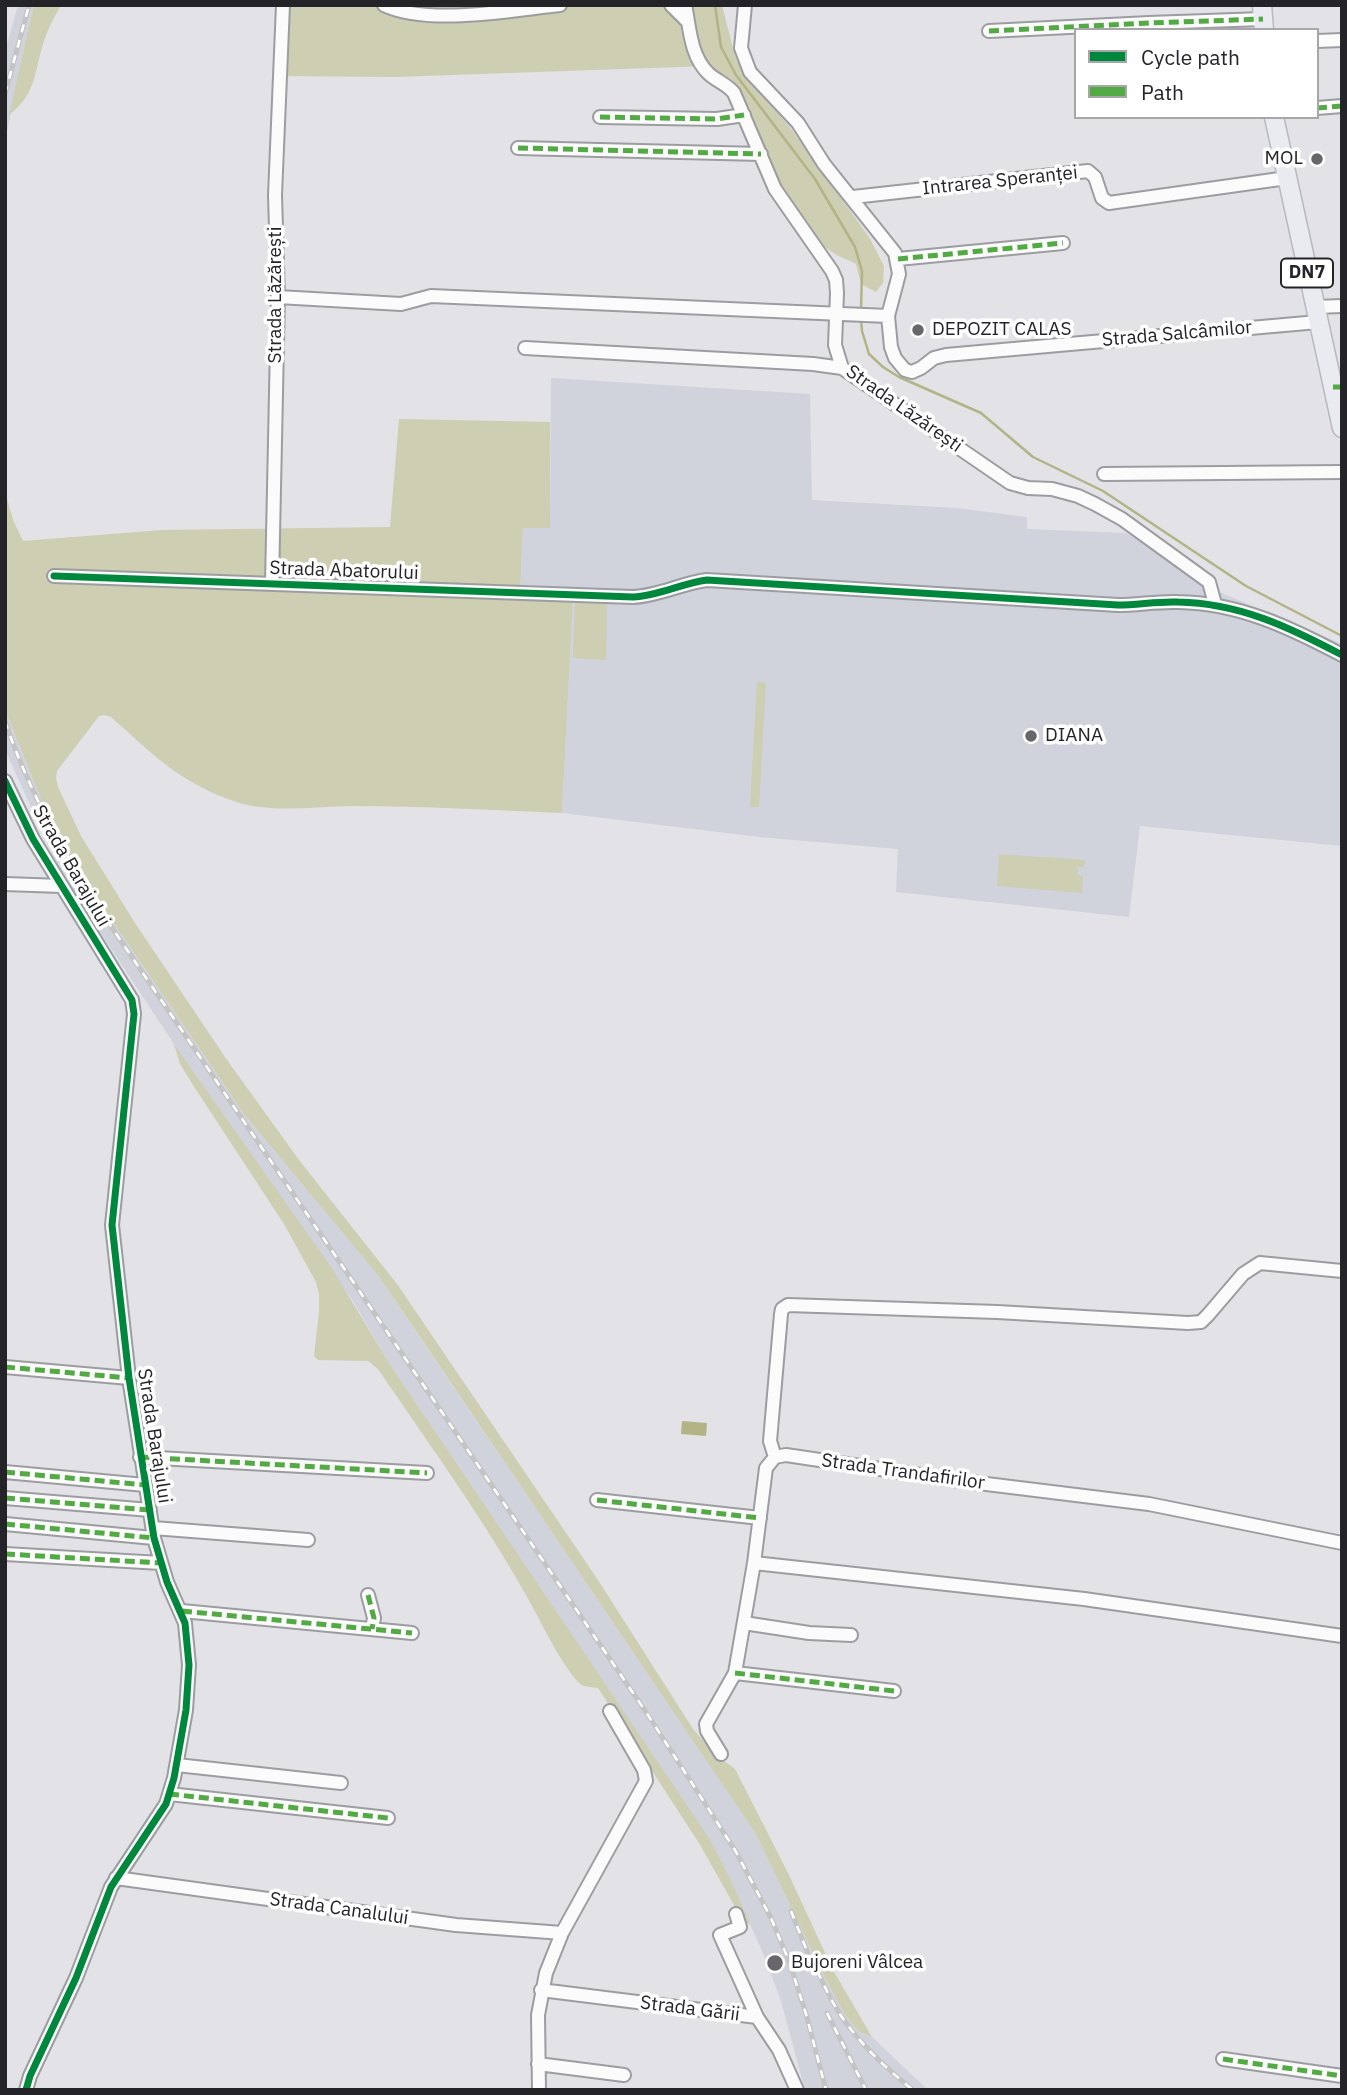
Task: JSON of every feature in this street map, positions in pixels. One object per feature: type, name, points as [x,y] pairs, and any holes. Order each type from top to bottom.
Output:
[{"type":"highway","name":"DN7","points":[[1274,119],[1316,314],[1337,387],[1342,429]]},
{"type":"street","points":[[384,5],[406,13],[437,15],[560,5]]},
{"type":"street","name":"Strada Lăzărești","points":[[671,5],[688,23]]},
{"type":"street","name":"Strada Lăzărești","points":[[685,5],[695,53],[708,72],[729,87],[761,154],[769,179],[784,205],[832,271],[837,293],[835,345],[842,368],[1010,483],[1078,496],[1122,519],[1209,582],[1215,604]]},
{"type":"street","points":[[278,297],[401,304],[431,296],[888,316],[899,274],[898,259],[853,197],[824,164],[798,124],[750,72],[741,48],[745,5]]},
{"type":"street","name":"Strada Lăzărești","points":[[272,584],[278,297],[275,195],[284,6]]},
{"type":"street","points":[[989,31],[1263,18]]},
{"type":"street","points":[[1319,41],[1342,40]]},
{"type":"street","points":[[1319,108],[1342,106]]},
{"type":"street","points":[[600,117],[718,119],[744,115]]},
{"type":"street","points":[[518,148],[761,154]]},
{"type":"street","name":"Intrarea Speranței","points":[[853,197],[1088,171],[1096,177],[1102,198],[1110,203],[1287,178]]},
{"type":"street","points":[[898,259],[1063,243]]},
{"type":"street","points":[[1316,314],[1342,306]]},
{"type":"street","name":"Strada Salcâmilor","points":[[888,316],[895,358],[905,370],[912,372],[934,358],[946,355],[1316,314]]},
{"type":"street","points":[[525,348],[799,363],[842,368]]},
{"type":"street","points":[[1104,474],[1342,472]]},
{"type":"street","name":"Strada Abatorului","points":[[54,576],[633,597],[649,596],[707,580],[1118,605],[1176,601],[1215,604],[1265,618],[1342,655]]},
{"type":"street","name":"Strada Barajului","points":[[5,781],[33,839],[132,1000],[134,1014],[112,1225],[129,1378],[149,1510],[160,1563],[181,1611],[189,1665],[186,1710],[169,1794],[159,1815],[116,1878],[76,1978],[26,2090]]},
{"type":"street","points":[[5,884],[61,886]]},
{"type":"street","points":[[721,1754],[707,1731],[706,1724],[735,1673],[754,1563],[766,1468],[775,1457],[771,1441],[782,1309],[788,1305],[997,1312],[1188,1323],[1201,1322],[1243,1274],[1260,1263],[1342,1270]]},
{"type":"street","points":[[5,1367],[129,1378]]},
{"type":"street","name":"Strada Trandafirilor","points":[[775,1457],[786,1455],[954,1480],[1149,1504],[1342,1543]]},
{"type":"street","points":[[140,1457],[427,1473]]},
{"type":"street","points":[[5,1472],[145,1485]]},
{"type":"street","points":[[5,1498],[149,1510]]},
{"type":"street","points":[[597,1500],[760,1518]]},
{"type":"street","points":[[5,1524],[308,1539]]},
{"type":"street","points":[[5,1554],[160,1563]]},
{"type":"street","points":[[754,1563],[1084,1599],[1342,1636]]},
{"type":"street","points":[[368,1595],[374,1618],[372,1629]]},
{"type":"street","points":[[181,1611],[412,1633]]},
{"type":"street","points":[[744,1623],[809,1633],[851,1635]]},
{"type":"street","points":[[735,1673],[894,1691]]},
{"type":"street","points":[[539,2090],[538,2015],[541,1990],[562,1933],[646,1781],[644,1770],[610,1712]]},
{"type":"street","points":[[177,1765],[341,1783]]},
{"type":"street","points":[[169,1794],[388,1818]]},
{"type":"street","name":"Strada Canalului","points":[[116,1878],[456,1925],[562,1933]]},
{"type":"street","points":[[736,1914],[740,1927],[720,1935],[757,2017]]},
{"type":"street","name":"Strada Gării","points":[[541,1990],[757,2017],[779,2050],[797,2090]]},
{"type":"street","points":[[1223,2059],[1342,2076]]},
{"type":"street","points":[[538,2064],[624,2075]]},
{"type":"shaded area","points":[[18,5],[34,5],[5,141],[5,51]]},
{"type":"shaded area","points":[[34,5],[61,5],[46,36],[30,90],[9,115]]},
{"type":"shaded area","points":[[289,5],[722,5],[735,56],[744,73],[792,130],[869,237],[884,266],[883,283],[876,292],[861,284],[856,264],[832,252],[808,229],[775,180],[743,104],[723,78],[708,66],[395,77],[283,76]]},
{"type":"shaded area","points":[[551,378],[810,394],[812,500],[956,508],[1027,517],[1027,529],[1126,533],[1182,566],[1203,585],[1342,644],[1342,846],[1140,826],[1129,917],[896,892],[898,849],[759,837],[562,813],[573,598],[520,596],[523,528],[550,527]]},
{"type":"shaded area","points":[[399,419],[550,422],[550,528],[523,528],[520,596],[573,598],[562,813],[380,806],[274,808],[243,804],[209,791],[178,774],[111,717],[104,715],[99,716],[57,771],[58,787],[81,836],[135,923],[227,1060],[299,1160],[397,1284],[598,1580],[693,1729],[715,1754],[735,1769],[833,1970],[872,2037],[859,2032],[845,2015],[756,1834],[416,1331],[377,1274],[244,1114],[98,900],[61,839],[41,799],[5,710],[5,491],[13,520],[23,541],[162,530],[390,527]]},
{"type":"shaded area","points":[[575,601],[607,601],[606,660],[573,658]]},
{"type":"shaded area","points":[[757,682],[766,683],[759,807],[750,807]]},
{"type":"shaded area","points":[[5,710],[41,799],[61,839],[98,900],[244,1114],[377,1274],[730,1795],[756,1834],[845,2015],[859,2032],[872,2037],[928,2090],[805,2090],[781,2001],[766,1960],[728,1874],[709,1839],[389,1363],[353,1301],[174,1044],[85,909],[49,847],[6,752]]},
{"type":"shaded area","points":[[999,854],[1085,860],[1084,867],[1078,867],[1078,875],[1083,876],[1082,893],[997,886]]},
{"type":"shaded area","points":[[174,1044],[333,1270],[389,1363],[709,1838],[751,1925],[743,1921],[699,1843],[598,1688],[582,1685],[565,1664],[482,1522],[378,1369],[368,1361],[318,1360],[314,1356],[319,1312],[316,1282],[284,1224],[180,1064]]},
{"type":"shaded area","points":[[682,1421],[707,1423],[706,1436],[681,1434]]},
{"type":"waterway","points":[[715,5],[721,47],[736,75],[815,179],[855,247],[862,271],[861,310]]},
{"type":"waterway","points":[[861,320],[869,354],[883,367],[899,377],[981,413],[1033,457],[1103,491],[1246,586],[1342,636]]},
{"type":"railway","points":[[5,94],[29,5]]},
{"type":"railway","points":[[5,721],[48,822],[104,916],[646,1712],[735,1850],[771,1918],[789,1961],[826,2090]]},
{"type":"railway","points":[[791,1911],[813,1966]]},
{"type":"railway","points":[[810,1957],[834,2005],[851,2030],[913,2090]]},
{"type":"railway","points":[[827,2013],[866,2090]]},
{"type":"marked path","points":[[989,31],[1263,19]]},
{"type":"marked path","points":[[1319,108],[1342,106]]},
{"type":"marked path","points":[[600,117],[717,119],[744,115]]},
{"type":"marked path","points":[[518,148],[761,154]]},
{"type":"marked path","points":[[898,259],[1063,243]]},
{"type":"marked path","points":[[1333,387],[1342,387]]},
{"type":"marked path","points":[[5,1367],[129,1378]]},
{"type":"marked path","points":[[140,1457],[427,1473]]},
{"type":"marked path","points":[[5,1472],[145,1485]]},
{"type":"marked path","points":[[5,1498],[150,1510]]},
{"type":"marked path","points":[[597,1500],[760,1518]]},
{"type":"marked path","points":[[5,1524],[154,1538]]},
{"type":"marked path","points":[[5,1554],[161,1563]]},
{"type":"marked path","points":[[368,1595],[374,1618],[372,1629]]},
{"type":"marked path","points":[[182,1611],[412,1633]]},
{"type":"marked path","points":[[735,1673],[894,1691]]},
{"type":"marked path","points":[[169,1794],[388,1818]]},
{"type":"marked path","points":[[1223,2059],[1342,2076]]},
{"type":"cycle path","points":[[54,576],[633,597],[707,580],[1118,605],[1200,603],[1263,618],[1342,655]]},
{"type":"cycle path","points":[[5,781],[33,839],[132,1000],[134,1014],[112,1225],[129,1378],[154,1538],[167,1582],[185,1623],[189,1665],[186,1710],[174,1778],[166,1804],[111,1887],[76,1978],[26,2090]]},
{"type":"place","name":"MOL","points":[[1317,159]]},
{"type":"place","name":"DEPOZIT CALAS","points":[[918,330]]},
{"type":"place","name":"DIANA","points":[[1031,736]]},
{"type":"place","name":"Bujoreni Vâlcea","points":[[775,1963]]}]
